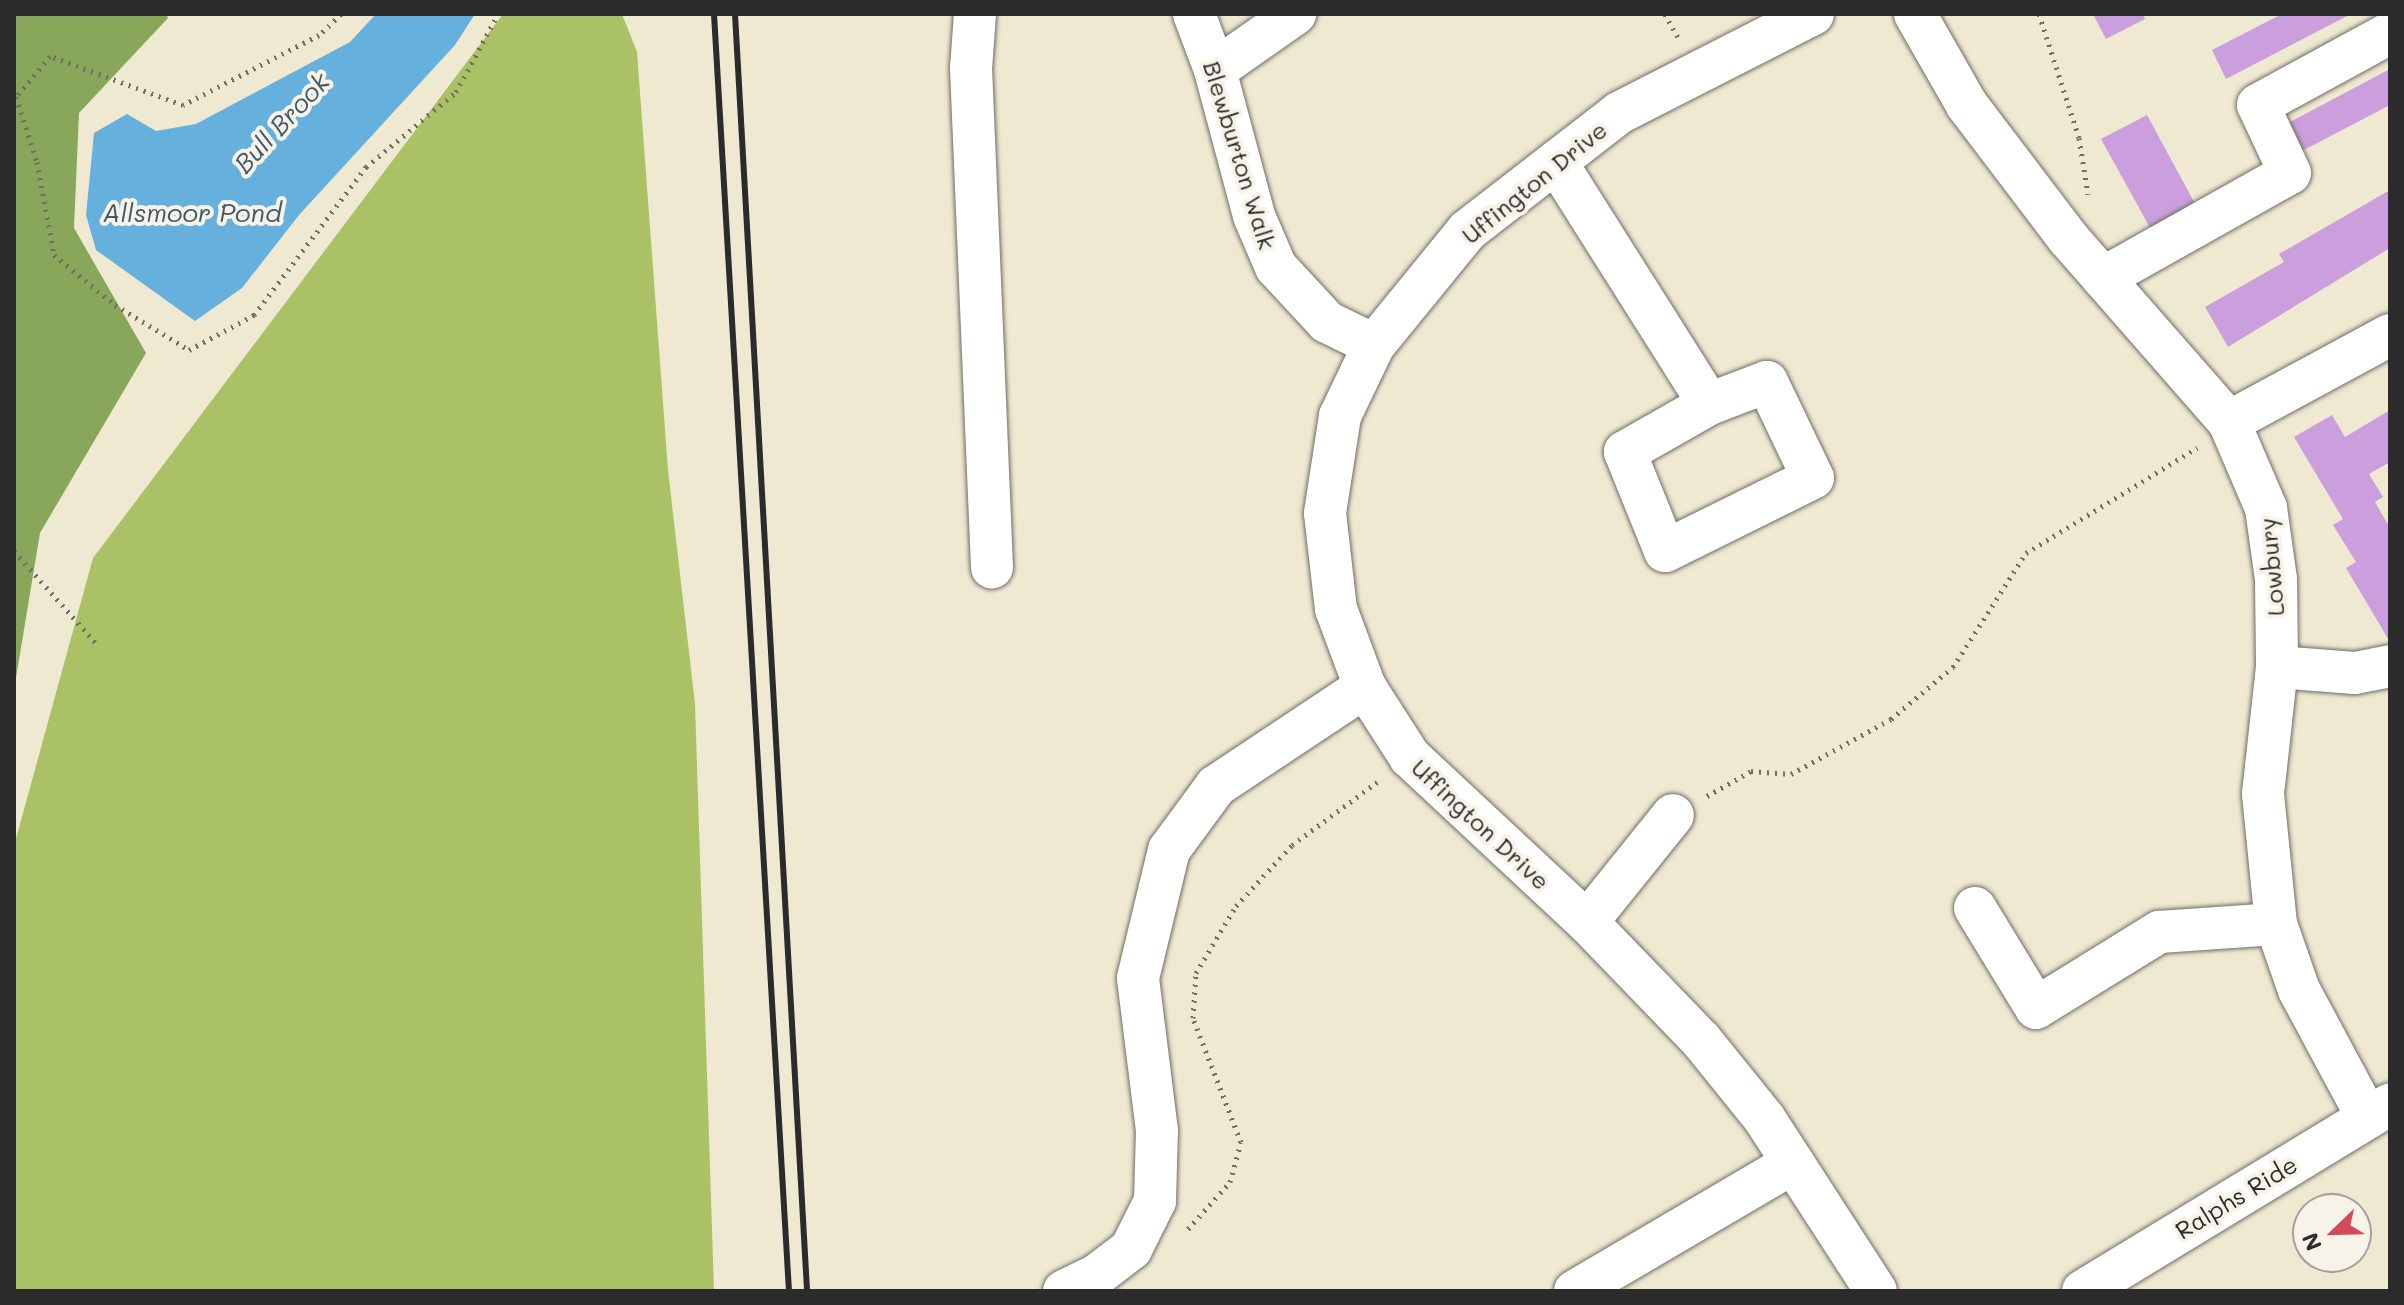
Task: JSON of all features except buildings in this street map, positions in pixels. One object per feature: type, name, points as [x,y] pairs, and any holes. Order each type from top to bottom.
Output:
[{"type":"street","points":[[975,14],[971,68],[992,568]]},
{"type":"street","name":"Blewburton Walk","points":[[1194,14],[1215,70],[1254,216],[1276,267],[1327,322],[1374,345]]},
{"type":"street","points":[[1215,70],[1295,14]]},
{"type":"street","name":"Uffington Drive","points":[[1813,14],[1619,113],[1467,231],[1374,345],[1340,416],[1325,513],[1336,609],[1365,687],[1410,757],[1587,922],[1701,1040],[1793,1163],[1876,1291]]},
{"type":"street","name":"Lowbury","points":[[1915,14],[1967,105],[2103,278],[2229,422],[2266,508],[2276,579],[2277,667],[2263,794],[2276,924],[2299,990],[2378,1110]]},
{"type":"street","points":[[2103,278],[2290,173],[2258,105],[2390,33]]},
{"type":"street","points":[[1556,162],[1709,404]]},
{"type":"street","points":[[2229,422],[2390,335]]},
{"type":"street","points":[[1767,382],[1813,478],[1665,551],[1625,452],[1709,404],[1767,382]]},
{"type":"street","points":[[2277,667],[2355,673],[2390,666]]},
{"type":"street","points":[[1089,1286],[1131,1249],[1155,1201],[1157,1131],[1138,978],[1169,850],[1216,786],[1365,687]]},
{"type":"street","points":[[1587,922],[1673,815]]},
{"type":"street","points":[[1975,908],[2036,1008],[2159,932],[2276,924]]},
{"type":"street","name":"Ralphs Ride","points":[[2083,1291],[2378,1110]]},
{"type":"street","points":[[1575,1291],[1793,1163]]},
{"type":"path","points":[[341,14],[319,35],[183,105],[50,56],[16,97],[37,162],[54,255],[115,305],[189,350],[254,315],[366,167],[456,92],[498,14]]},
{"type":"path","points":[[2039,14],[2079,138],[2090,200]]},
{"type":"path","points":[[1673,815],[1751,771],[1791,774],[1891,719],[1953,667],[2026,553],[2174,466],[2229,422]]},
{"type":"path","points":[[14,551],[95,642]]},
{"type":"path","points":[[1131,1249],[1152,1248],[1194,1226],[1230,1182],[1241,1142],[1193,1018],[1196,973],[1236,906],[1292,845],[1410,757]]},
{"type":"green space","points":[[14,14],[166,14],[168,18],[79,113],[74,228],[146,353],[40,533],[14,690]]},
{"type":"green space","points":[[503,14],[622,14],[637,52],[668,470],[695,704],[714,1291],[14,1291],[14,846],[93,558]]},
{"type":"water","name":"Allsmoor Pond","points":[[376,14],[475,14],[455,45],[299,215],[242,288],[195,321],[96,250],[86,215],[94,133],[127,114],[156,131],[196,124],[350,42]]},
{"type":"railway","points":[[714,14],[789,1291]]},
{"type":"railway","points":[[735,14],[807,1291]]},
{"type":"water label","name":"Bull Brook","points":[[282,123]]}]
